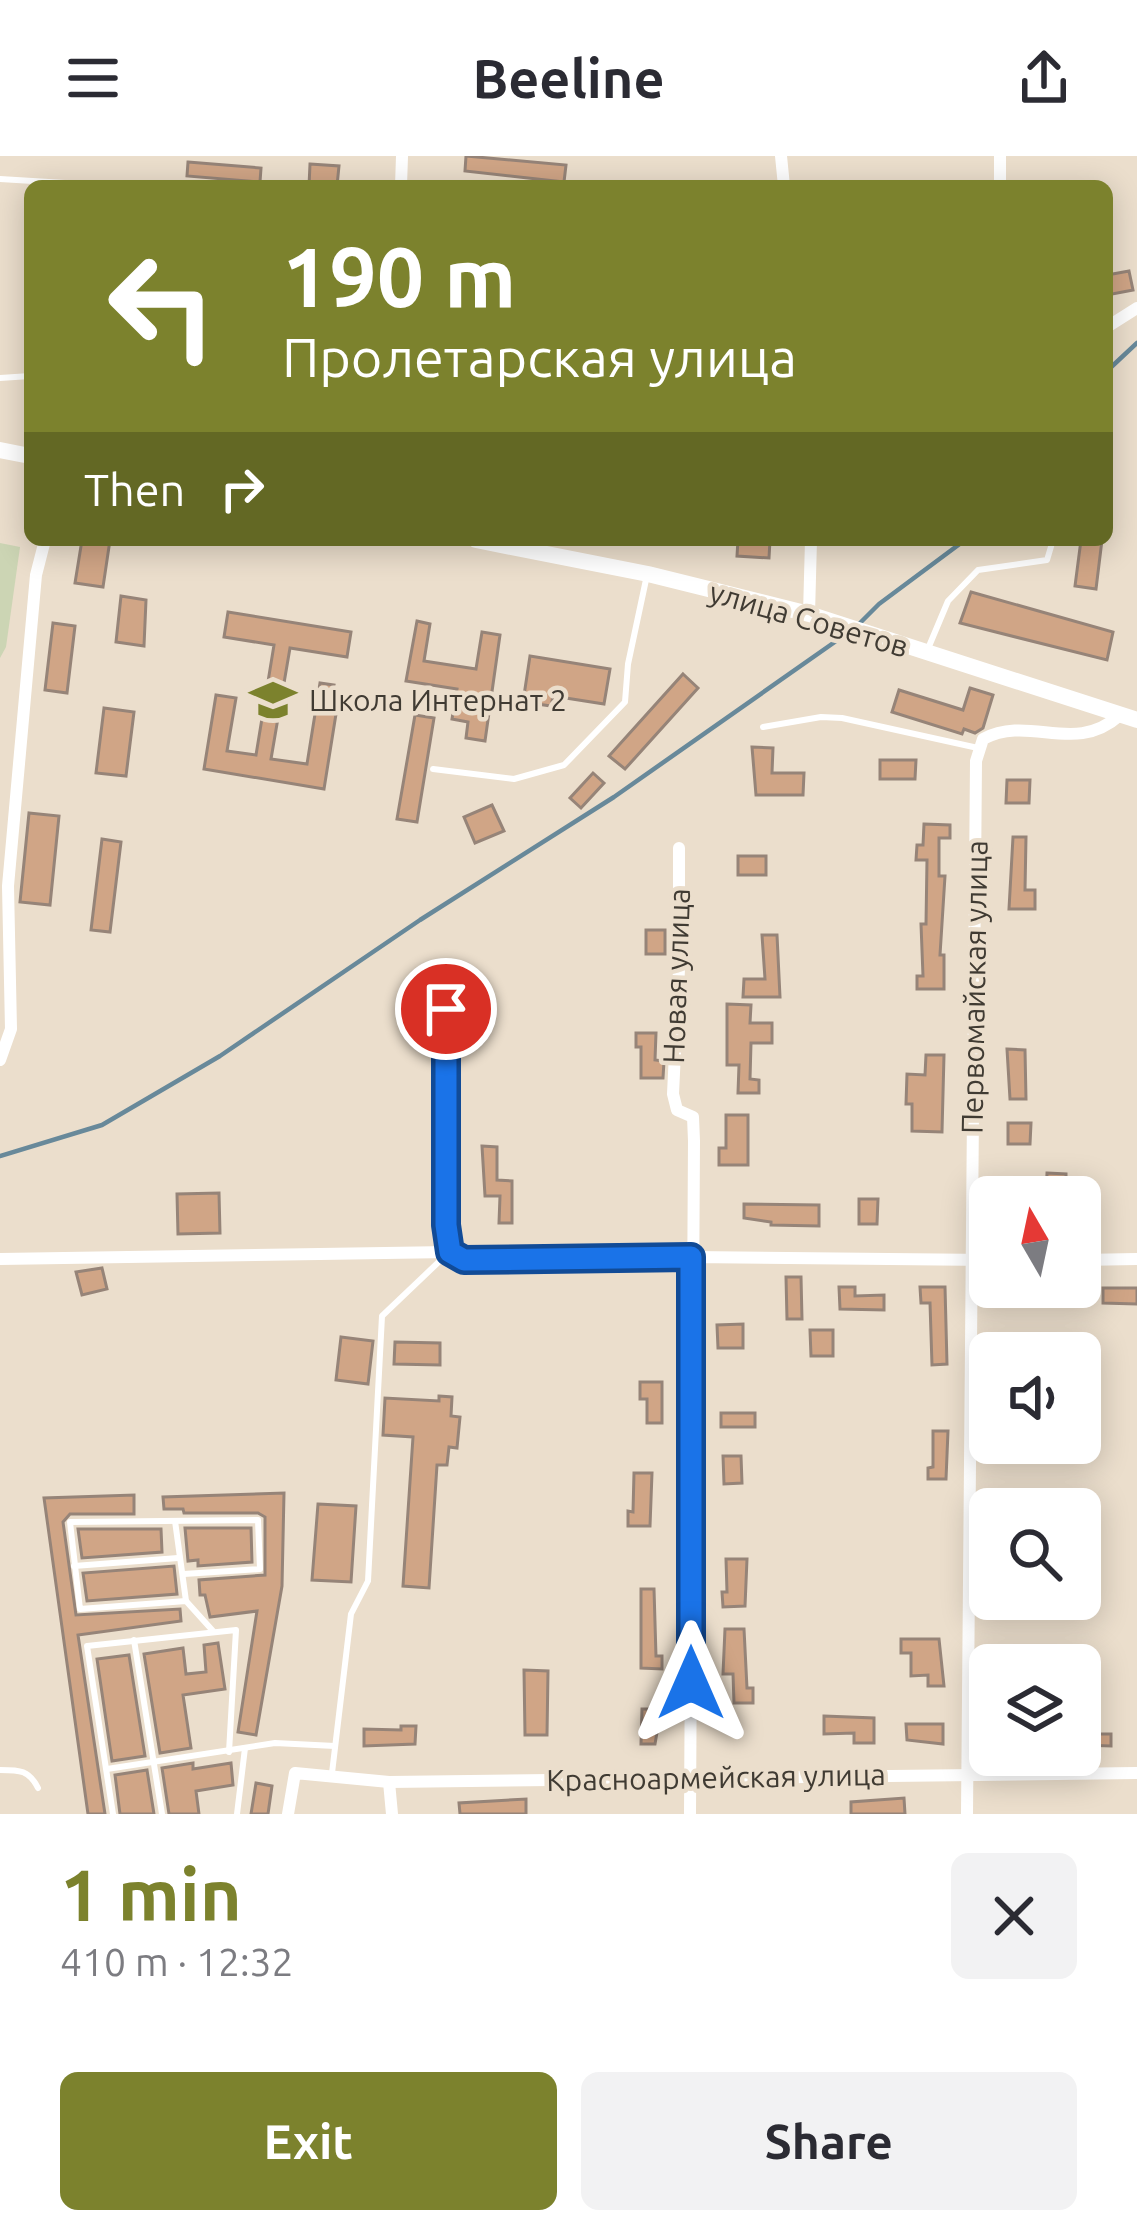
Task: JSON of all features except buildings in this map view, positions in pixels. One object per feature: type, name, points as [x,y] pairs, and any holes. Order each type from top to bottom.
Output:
[{"type":"main road","name":"улица Советов","points":[[506,546],[648,574],[809,614],[1128,717]]},
{"type":"street","points":[[0,1060],[11,1029],[8,886],[36,575],[43,546]]},
{"type":"street","points":[[809,614],[811,546]]},
{"type":"street","points":[[978,748],[983,739],[1000,730],[1092,734],[1128,717]]},
{"type":"street","name":"Первомайская улица","points":[[972,1176],[978,748]]},
{"type":"street","points":[[0,800],[16,800]]},
{"type":"street","name":"Новая улица","points":[[679,848],[673,1094],[677,1110],[693,1117],[690,1814]]},
{"type":"street","points":[[446,1009],[450,1252]]},
{"type":"street","points":[[0,1259],[450,1252],[464,1260],[969,1261]]},
{"type":"street","points":[[1101,1260],[1137,1259]]},
{"type":"street","name":"Первомайская улица","points":[[968,1814],[971,1308]]},
{"type":"street","name":"Красноармейская улица","points":[[288,1814],[295,1773],[389,1782],[1137,1773]]},
{"type":"street","points":[[389,1782],[392,1814]]},
{"type":"lane","points":[[925,654],[947,602],[978,570],[1046,560],[1051,546]]},
{"type":"lane","points":[[433,769],[514,779],[564,765],[625,702],[628,664],[648,574]]},
{"type":"lane","points":[[763,727],[842,718],[978,748]]},
{"type":"lane","points":[[332,1777],[351,1614],[368,1581],[382,1316],[450,1252]]},
{"type":"lane","points":[[175,1520],[186,1601],[213,1631]]},
{"type":"lane","points":[[184,1574],[260,1569],[258,1520],[70,1522],[80,1609],[186,1601]]},
{"type":"lane","points":[[74,1566],[178,1558]]},
{"type":"lane","points":[[112,1814],[87,1646],[236,1630],[229,1752]]},
{"type":"lane","points":[[134,1640],[162,1814]]},
{"type":"lane","points":[[106,1769],[275,1743],[335,1746]]},
{"type":"lane","points":[[237,1814],[245,1748]]},
{"type":"lane","points":[[0,1770],[31,1775],[38,1788]]},
{"type":"green space","points":[[0,543],[20,547],[6,647],[0,658]]},
{"type":"waterway","points":[[1113,365],[1137,343]]},
{"type":"waterway","points":[[858,625],[957,546]]},
{"type":"waterway","points":[[0,1156],[102,1125],[220,1056],[420,920],[614,797],[849,632]]},
{"type":"place","name":"Школа Интернат 2","points":[[273,700]]},
{"type":"route","points":[[446,1009],[450,1252],[464,1260],[691,1257],[691,1683]]}]
